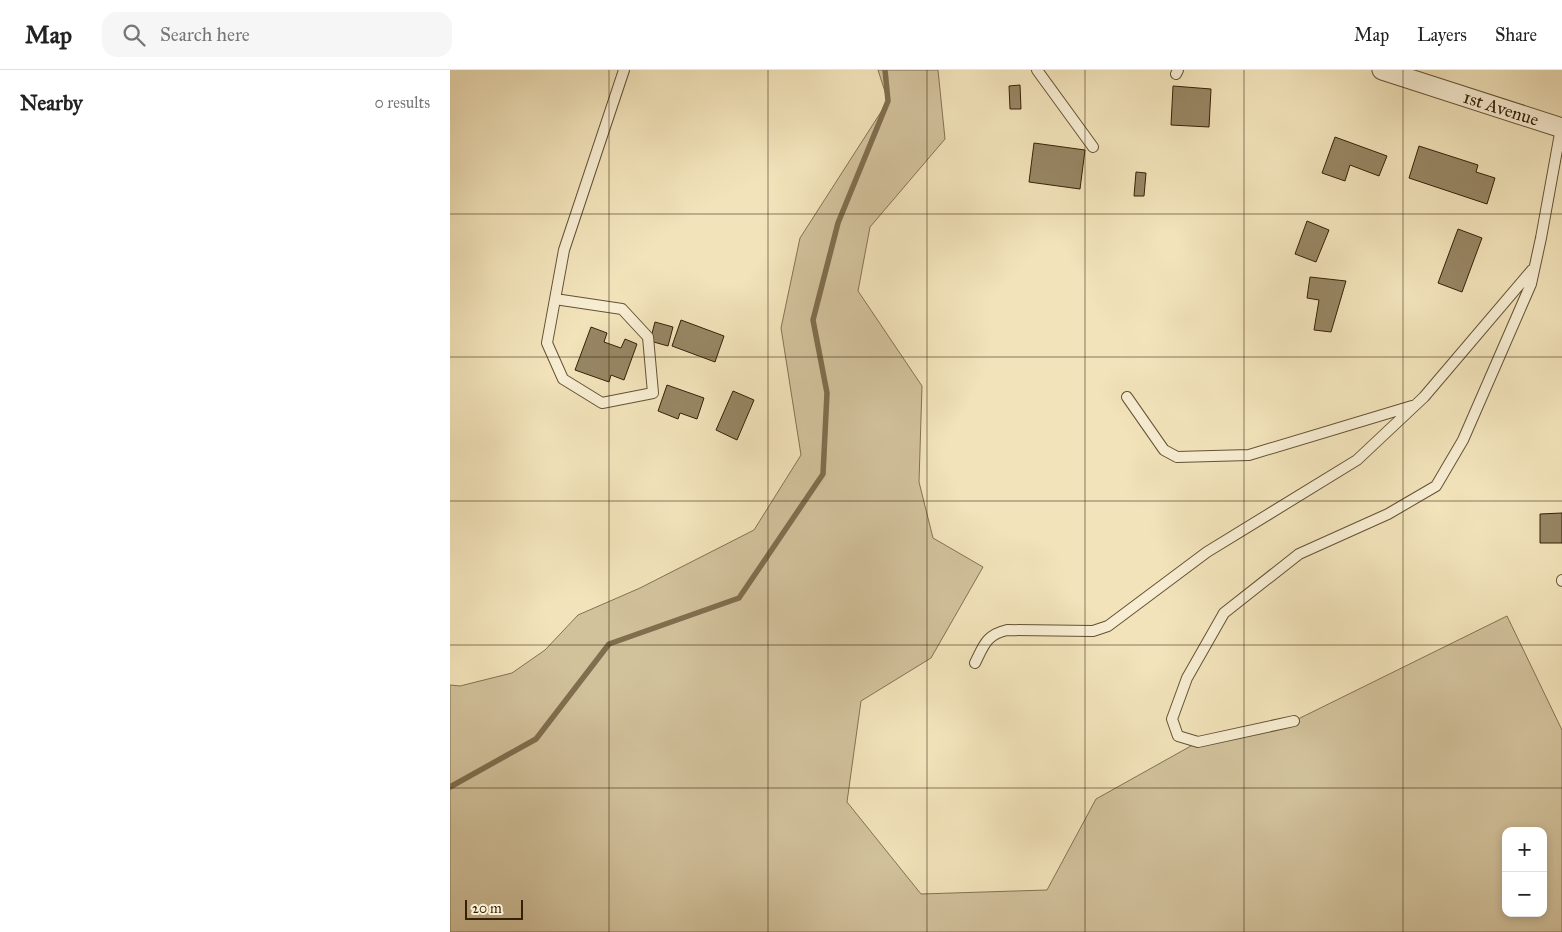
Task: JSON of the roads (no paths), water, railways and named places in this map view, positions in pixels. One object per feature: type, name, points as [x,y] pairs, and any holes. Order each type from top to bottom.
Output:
[{"type":"street","name":"1st Avenue","points":[[1382,70],[1561,128]]},
{"type":"lane","points":[[555,299],[622,310],[648,337],[653,393],[602,403],[562,380],[547,343],[555,299],[564,250],[624,70]]},
{"type":"lane","points":[[1037,70],[1093,147]]},
{"type":"lane","points":[[1294,721],[1198,742],[1178,736],[1172,718],[1187,678],[1224,613],[1299,554],[1388,514],[1436,486],[1463,440],[1493,375],[1531,284],[1561,128]]},
{"type":"lane","points":[[975,663],[986,641],[994,633],[1007,630],[1093,631],[1108,626],[1207,552],[1357,460],[1416,405],[1535,267]]},
{"type":"lane","points":[[1127,397],[1164,450],[1171,456],[1177,457],[1249,455],[1416,405]]},
{"type":"waterway","points":[[450,787],[536,739],[609,644],[739,598],[823,474],[827,393],[813,320],[838,223],[888,101],[885,70]]}]
